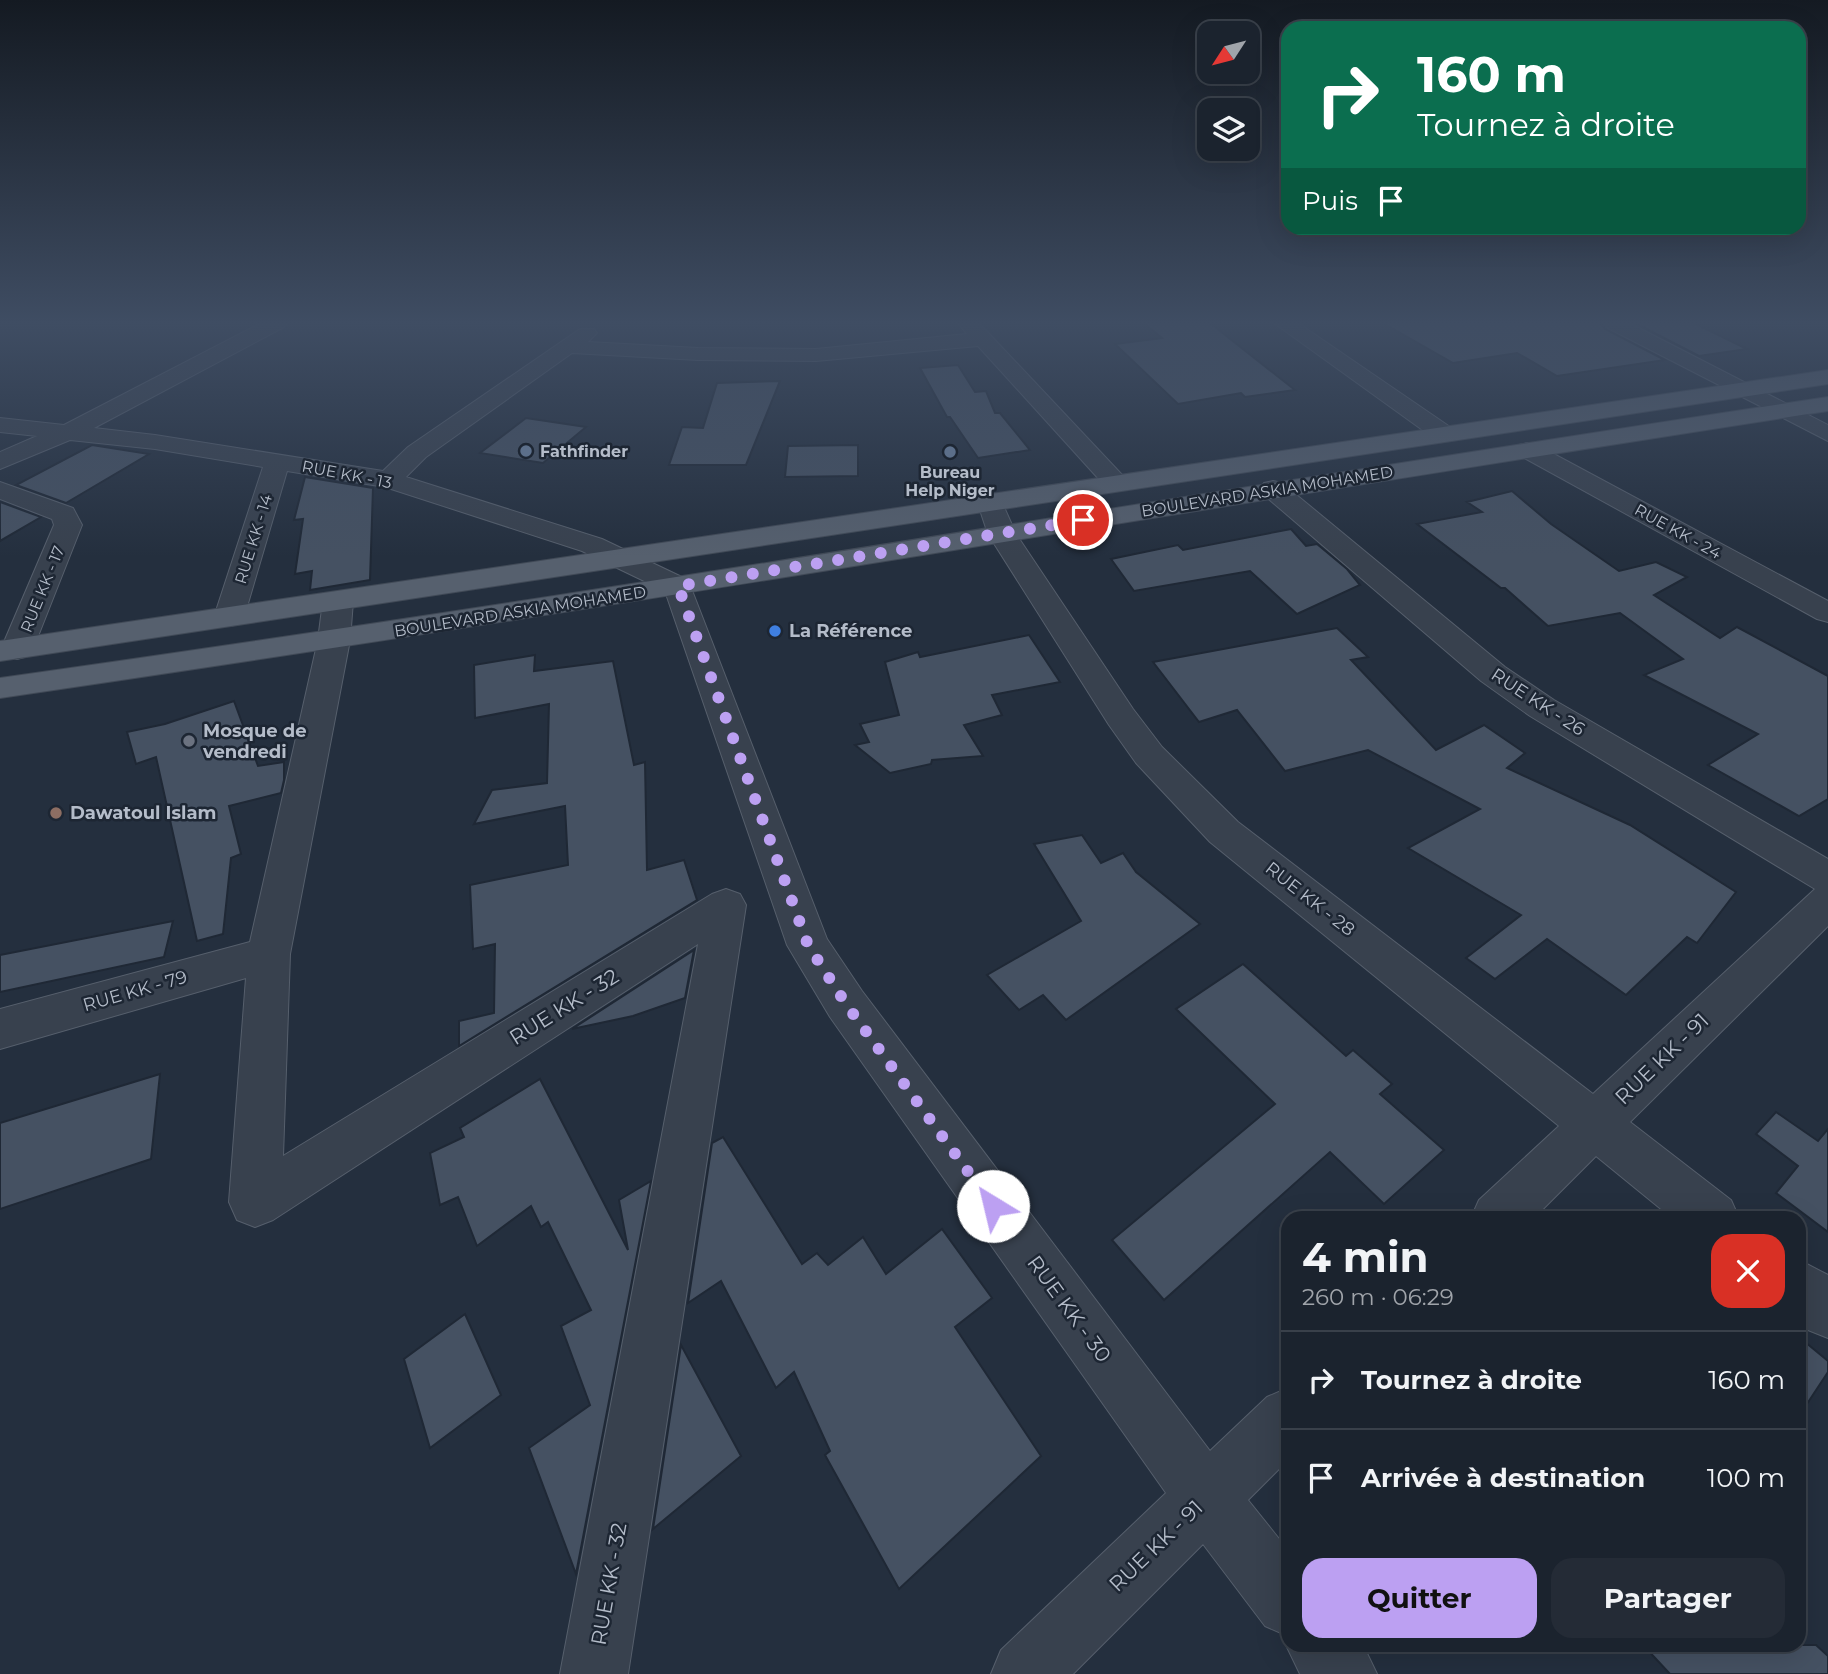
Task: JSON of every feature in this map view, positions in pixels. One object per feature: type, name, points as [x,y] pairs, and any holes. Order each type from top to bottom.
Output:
[{"type":"main road","name":"BOULEVARD ASKIA MOHAMED","points":[[8,650],[229,617],[336,621],[520,608],[678,586],[996,519],[1116,483],[1669,401]]},
{"type":"main road","name":"BOULEVARD ASKIA MOHAMED","points":[[0,688],[336,621],[624,559],[1273,489],[1828,404]]},
{"type":"street","points":[[0,461],[66,433],[127,401]]},
{"type":"street","points":[[389,480],[417,452],[490,401]]},
{"type":"street","points":[[1040,401],[1116,483]]},
{"type":"street","points":[[1397,401],[1444,434]]},
{"type":"street","points":[[1767,401],[1828,434]]},
{"type":"street","name":"RUE KK - 13","points":[[0,425],[155,442],[389,480],[592,545],[678,586]]},
{"type":"street","name":"RUE KK - 24","points":[[1528,450],[1828,613]]},
{"type":"street","name":"RUE KK - 14","points":[[229,617],[277,461]]},
{"type":"street","name":"RUE KK - 26","points":[[1273,489],[1493,674],[1542,708],[1828,878]]},
{"type":"street","name":"RUE KK - 17","points":[[0,490],[62,514],[68,525],[8,650]]},
{"type":"street","name":"RUE KK - 28","points":[[996,519],[1121,717],[1149,755],[1224,832],[1704,1211]]},
{"type":"street","name":"RUE KK - 30","points":[[678,586],[808,945],[846,1004],[1206,1497],[1281,1594]]},
{"type":"street","name":"RUE KK - 32","points":[[336,621],[269,954],[255,1202],[726,905],[594,1674]]},
{"type":"street","name":"RUE KK - 91","points":[[1504,1211],[1828,901]]},
{"type":"street","name":"RUE KK - 79","points":[[0,1029],[269,954]]},
{"type":"street","points":[[1806,1293],[1828,1310]]},
{"type":"street","name":"RUE KK - 91","points":[[1025,1674],[1281,1425]]},
{"type":"street","points":[[1326,1652],[1343,1674]]},
{"type":"building","points":[[711,401],[772,401],[746,465],[669,465],[682,427],[703,428]]},
{"type":"building","points":[[938,401],[990,401],[995,413],[1000,413],[1030,450],[978,458],[950,417],[947,417]]},
{"type":"building","points":[[526,418],[586,427],[543,463],[480,453]]},
{"type":"building","points":[[92,445],[149,454],[66,503],[16,485]]},
{"type":"building","points":[[858,445],[858,476],[785,477],[788,446]]},
{"type":"building","points":[[305,477],[373,488],[370,580],[310,590],[312,571],[295,574],[303,519],[294,520]]},
{"type":"building","points":[[1512,491],[1551,524],[1619,571],[1656,562],[1687,577],[1654,595],[1720,638],[1737,627],[1828,676],[1828,799],[1799,816],[1708,765],[1758,734],[1644,675],[1683,659],[1620,613],[1548,626],[1505,588],[1501,588],[1417,524],[1482,512],[1467,502]]},
{"type":"building","points":[[0,502],[41,517],[0,541]]},
{"type":"building","points":[[1291,529],[1306,546],[1317,544],[1347,569],[1360,585],[1297,614],[1250,571],[1134,591],[1111,559],[1178,545],[1183,550]]},
{"type":"building","points":[[1337,628],[1368,657],[1351,660],[1436,750],[1484,725],[1525,753],[1507,768],[1630,825],[1736,892],[1697,943],[1687,937],[1626,995],[1547,939],[1495,979],[1466,958],[1521,915],[1408,848],[1480,809],[1368,750],[1285,771],[1237,710],[1199,722],[1153,662]]},
{"type":"building","points":[[1029,635],[1060,682],[992,695],[1002,715],[964,725],[983,756],[932,760],[931,764],[890,773],[855,745],[869,742],[860,724],[899,715],[885,662],[918,652],[920,657]]},
{"type":"building","points":[[535,655],[534,671],[613,661],[634,765],[645,762],[647,870],[684,860],[697,900],[459,1046],[459,1021],[494,1013],[495,944],[473,949],[470,885],[568,865],[565,806],[474,824],[492,790],[547,783],[549,704],[475,718],[474,665]]},
{"type":"building","points":[[234,701],[258,766],[284,762],[284,780],[281,793],[229,806],[241,854],[231,858],[223,934],[197,941],[156,757],[136,764],[127,732],[165,724]]},
{"type":"building","points":[[1082,835],[1101,863],[1123,853],[1136,872],[1200,924],[1066,1020],[1043,995],[1019,1010],[987,975],[1081,921],[1034,844]]},
{"type":"building","points":[[173,921],[164,957],[0,992],[0,955]]},
{"type":"building","points":[[694,950],[685,998],[633,1016],[572,1029]]},
{"type":"building","points":[[1243,964],[1346,1056],[1353,1050],[1392,1084],[1380,1094],[1444,1150],[1384,1204],[1330,1152],[1164,1300],[1112,1240],[1275,1104],[1176,1009]]},
{"type":"building","points":[[160,1074],[151,1159],[0,1209],[0,1123]]},
{"type":"building","points":[[540,1079],[628,1250],[619,1200],[651,1181],[576,1574],[529,1448],[590,1405],[561,1326],[591,1310],[548,1222],[541,1227],[531,1206],[477,1246],[458,1197],[440,1205],[430,1153],[464,1137],[460,1128]]},
{"type":"building","points":[[1776,1112],[1818,1141],[1828,1129],[1828,1232],[1806,1216],[1806,1211],[1800,1211],[1776,1193],[1798,1166],[1756,1134]]},
{"type":"building","points":[[723,1137],[802,1264],[817,1253],[828,1265],[863,1237],[886,1274],[942,1229],[992,1298],[955,1327],[1041,1456],[899,1589],[825,1455],[830,1451],[794,1372],[776,1388],[721,1281],[688,1303],[712,1143]]},
{"type":"building","points":[[465,1314],[501,1395],[430,1448],[404,1359]]},
{"type":"building","points":[[1806,1343],[1828,1361],[1828,1372],[1806,1405]]},
{"type":"building","points":[[681,1345],[741,1456],[653,1529]]},
{"type":"building","points":[[1806,1645],[1816,1645],[1828,1656],[1828,1674],[1670,1674],[1650,1652],[1806,1652]]},
{"type":"place","name":"Fathfinder","points":[[526,451]]},
{"type":"place","name":"Bureau Help Niger","points":[[950,452]]},
{"type":"place","name":"La Référence","points":[[775,631]]},
{"type":"place","name":"Mosque de vendredi","points":[[189,741]]},
{"type":"place","name":"Dawatoul Islam","points":[[56,813]]},
{"type":"route","points":[[993,1206],[846,1004],[808,945],[678,586],[1083,520]]}]
